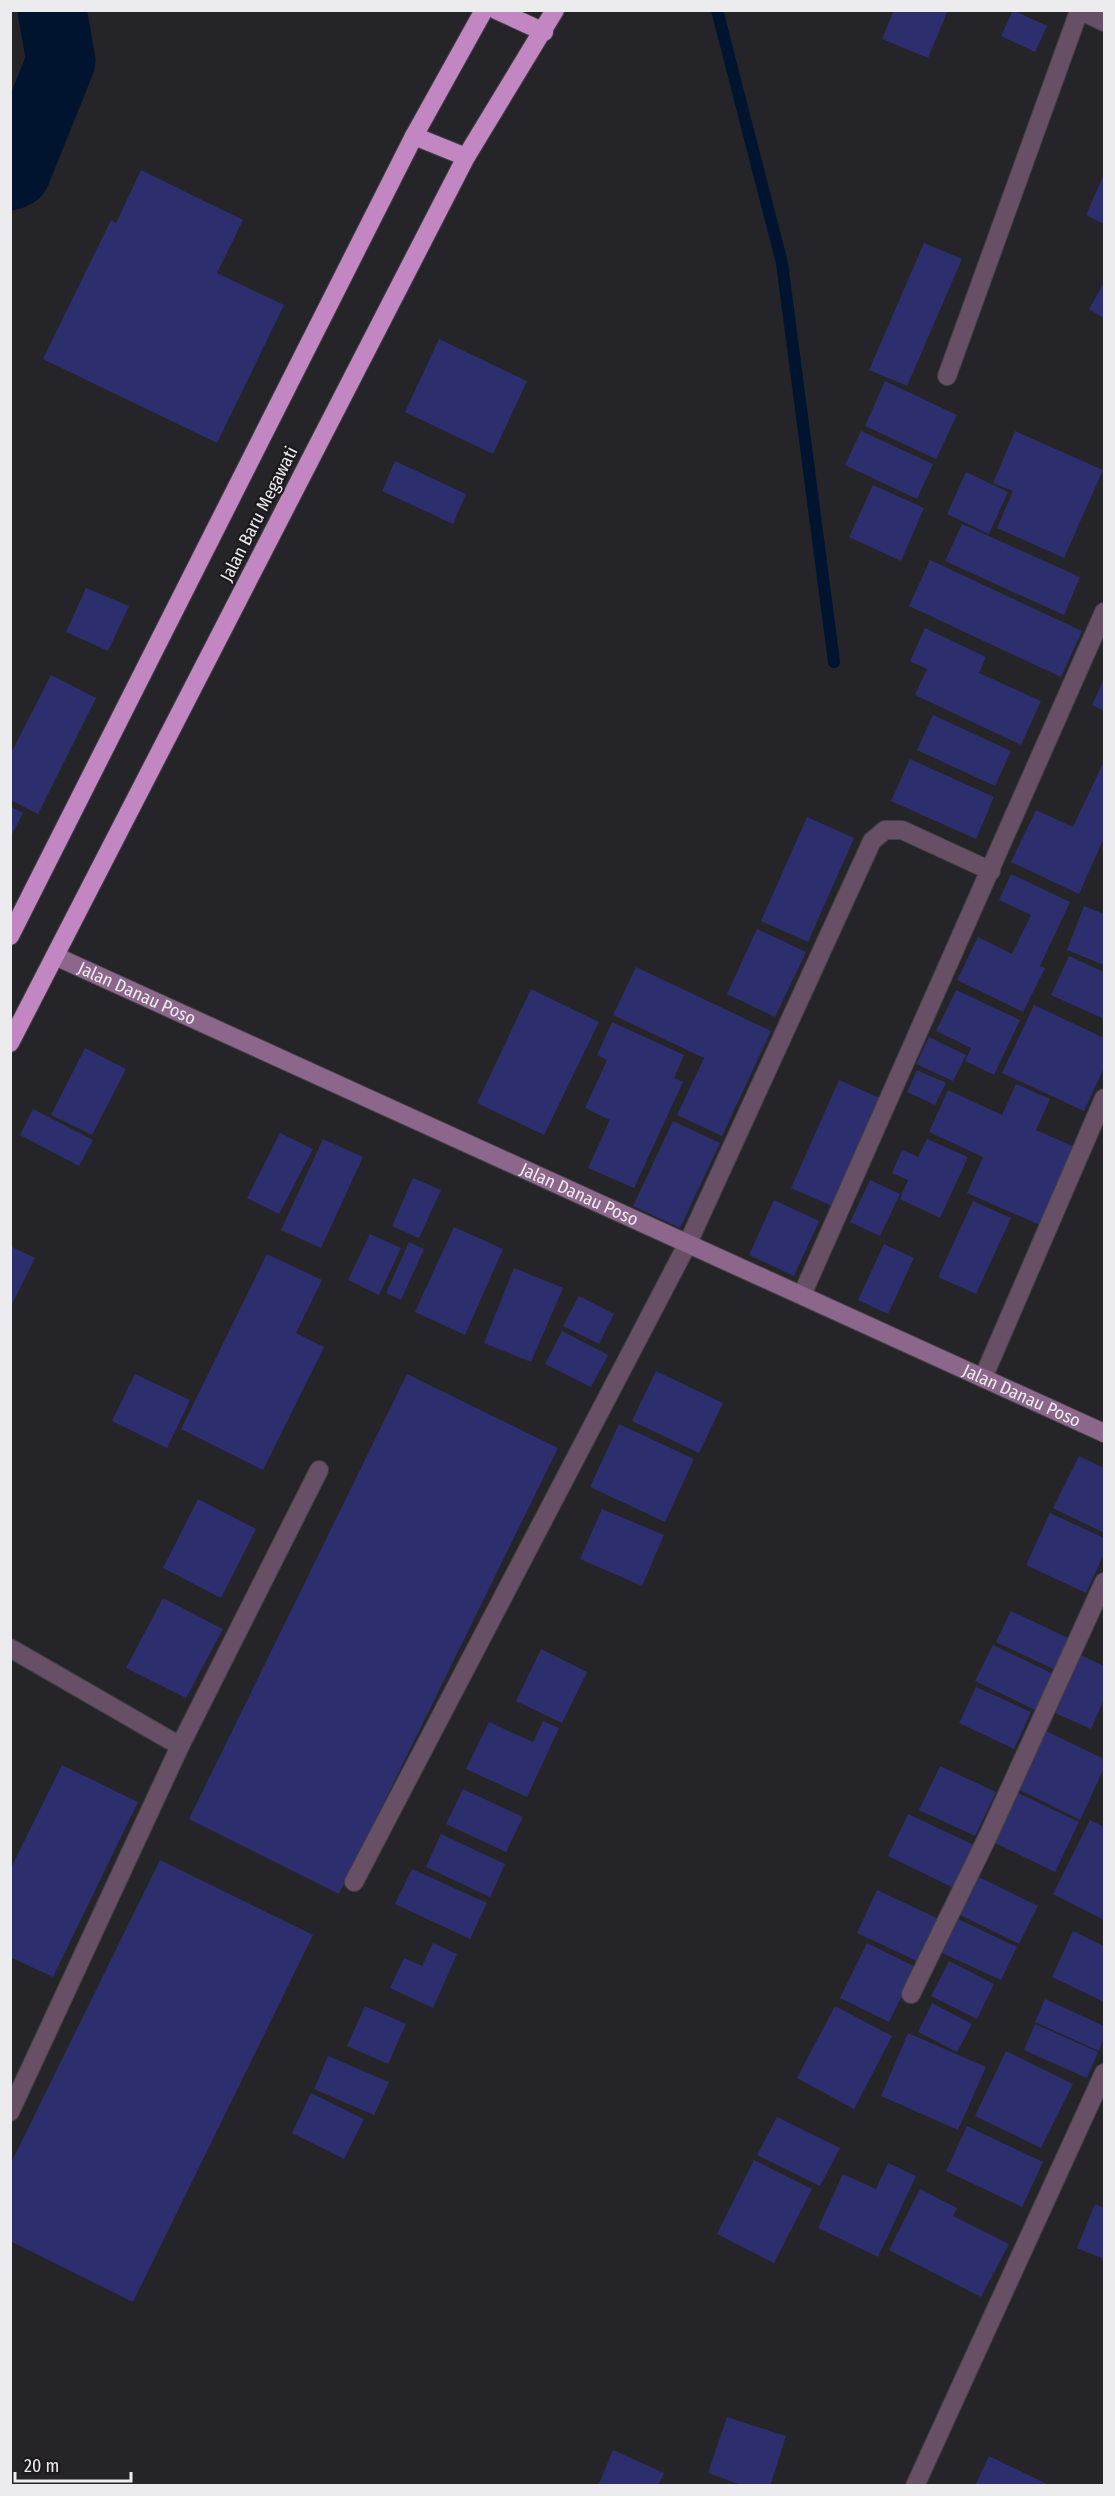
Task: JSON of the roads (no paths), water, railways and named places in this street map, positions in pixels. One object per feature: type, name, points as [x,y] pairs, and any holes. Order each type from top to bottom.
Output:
[{"type":"highway","name":"Jalan Baru Megawati","points":[[10,936],[414,136],[484,10]]},
{"type":"highway","points":[[496,10],[544,32]]},
{"type":"highway","name":"Jalan Baru Megawati","points":[[10,1043],[466,157],[544,32],[555,10]]},
{"type":"highway","points":[[414,136],[466,157]]},
{"type":"street","points":[[947,376],[1079,11],[1104,22]]},
{"type":"street","points":[[802,1295],[1104,612]]},
{"type":"street","points":[[354,1882],[687,1243],[872,841],[885,830],[902,830],[991,871]]},
{"type":"street","name":"Jalan Danau Poso","points":[[56,956],[1104,1433]]},
{"type":"street","points":[[983,1378],[1104,1098]]},
{"type":"street","points":[[10,2112],[180,1746],[319,1470]]},
{"type":"street","points":[[911,1994],[989,1834],[1104,1582]]},
{"type":"street","points":[[10,1648],[180,1746]]},
{"type":"street","points":[[915,2486],[1104,2073]]},
{"type":"waterway","points":[[10,176],[16,173],[61,61],[52,10]]},
{"type":"waterway","points":[[717,10],[782,263],[834,662]]}]
